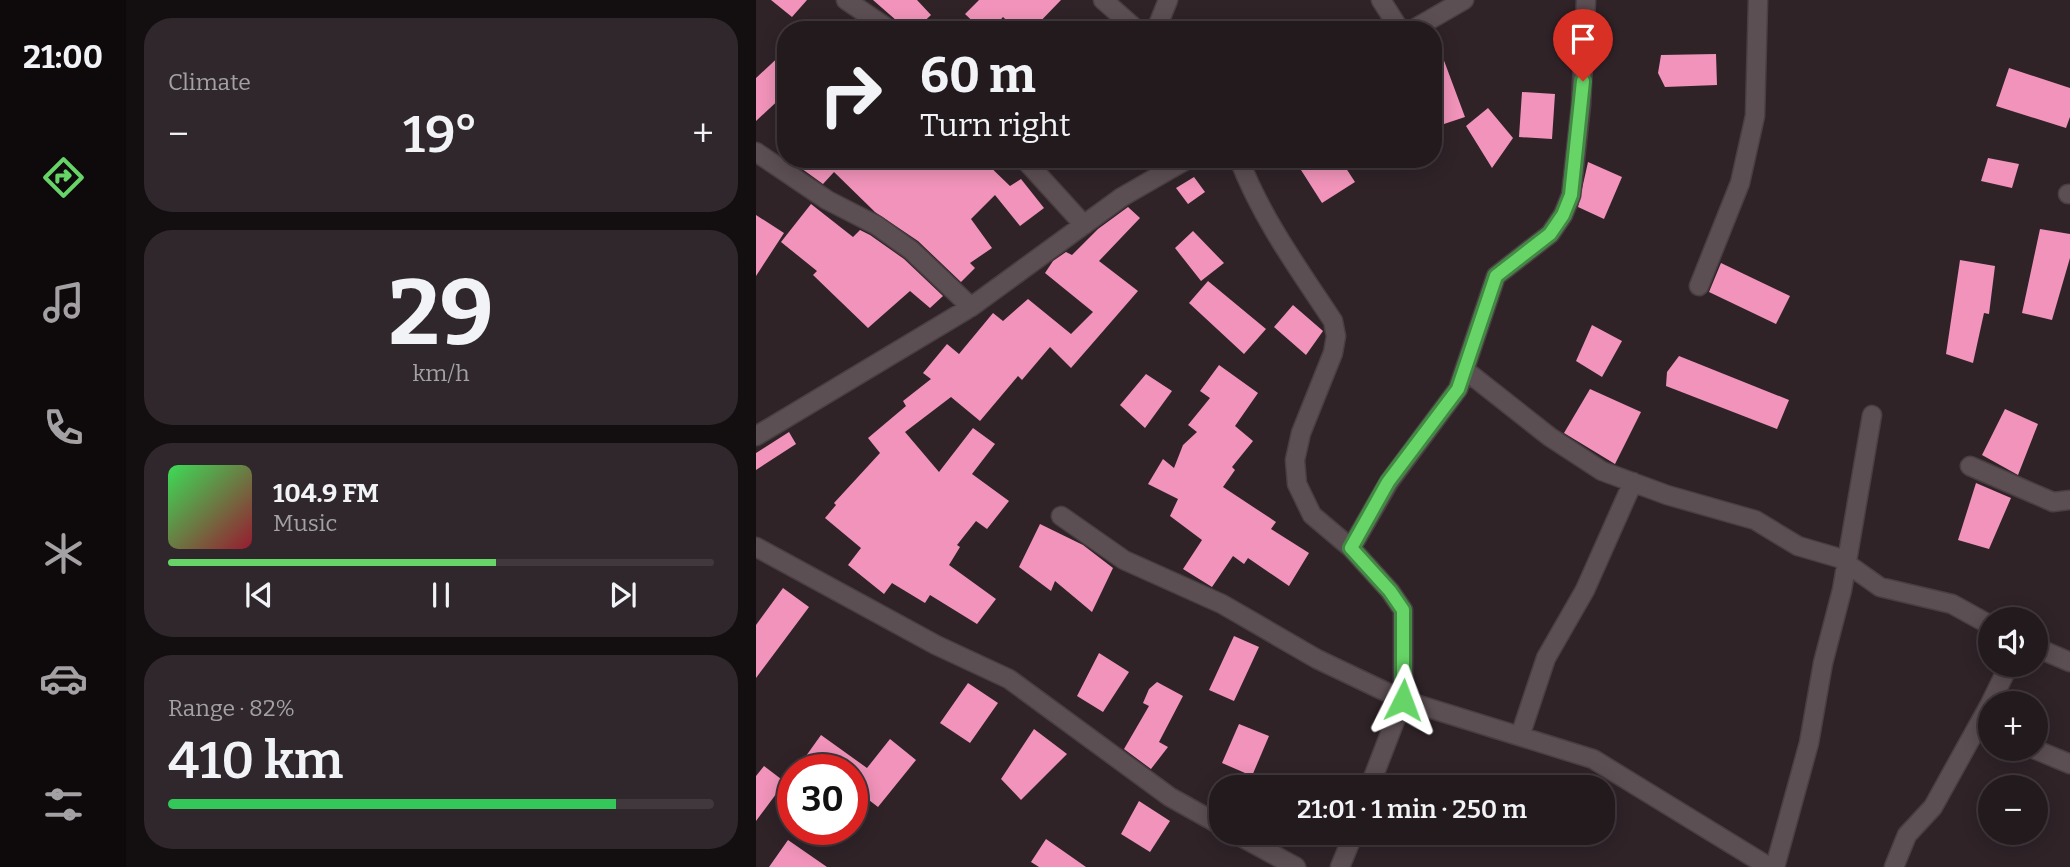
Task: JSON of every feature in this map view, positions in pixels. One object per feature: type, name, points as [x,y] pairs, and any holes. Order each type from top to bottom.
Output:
[{"type":"street","points":[[846,0],[877,21]]},
{"type":"street","points":[[1102,0],[1126,21]]},
{"type":"street","points":[[1160,21],[1168,0]]},
{"type":"street","points":[[1381,0],[1394,21]]},
{"type":"street","points":[[1428,21],[1464,0]]},
{"type":"street","points":[[1351,548],[1388,482],[1452,398],[1465,370],[1496,276],[1550,234],[1563,215],[1571,195],[1585,57],[1586,0]]},
{"type":"street","points":[[1699,286],[1740,183],[1755,116],[1758,0]]},
{"type":"street","points":[[756,152],[777,166]]},
{"type":"street","points":[[780,168],[827,200],[876,225],[911,250],[971,307]]},
{"type":"street","points":[[1032,168],[1084,225]]},
{"type":"street","points":[[756,436],[971,307],[1122,197],[1172,168]]},
{"type":"street","points":[[1243,168],[1252,193],[1280,244],[1333,321],[1336,336],[1333,353],[1301,433],[1295,460],[1297,484],[1312,515],[1351,548],[1390,591],[1403,610],[1403,700],[1374,775]]},
{"type":"street","points":[[1465,370],[1550,437],[1602,471],[1755,520],[1798,546],[1847,563],[1880,587],[1952,604],[1978,618]]},
{"type":"street","points":[[1775,867],[1809,743],[1823,663],[1847,563],[1872,415]]},
{"type":"street","points":[[1970,466],[2053,502],[2070,500]]},
{"type":"street","points":[[1520,736],[1546,659],[1585,590],[1633,482]]},
{"type":"street","points":[[1061,516],[1124,560],[1222,604],[1317,659],[1403,700],[1594,759],[1769,867]]},
{"type":"street","points":[[756,547],[936,645],[1009,679],[1170,797],[1209,819]]},
{"type":"street","points":[[2048,653],[2070,662]]},
{"type":"street","points":[[1894,867],[1907,835],[1933,807],[1978,740]]},
{"type":"street","points":[[2048,755],[2070,764]]},
{"type":"street","points":[[1256,845],[1296,867]]},
{"type":"street","points":[[1340,867],[1349,845]]},
{"type":"building","points":[[771,0],[807,0],[792,17]]},
{"type":"building","points":[[873,0],[917,0],[931,15],[925,21],[897,21]]},
{"type":"building","points":[[979,0],[1061,0],[1041,21],[1007,21],[1003,17],[999,21],[972,21],[965,14]]},
{"type":"building","points":[[1716,54],[1717,85],[1665,87],[1658,73],[1661,55]]},
{"type":"building","points":[[1442,55],[1465,117],[1442,125]]},
{"type":"building","points":[[777,58],[777,101],[756,121],[756,78]]},
{"type":"building","points":[[2009,68],[2070,88],[2070,117],[2066,128],[1996,106]]},
{"type":"building","points":[[1522,92],[1555,94],[1552,139],[1519,137]]},
{"type":"building","points":[[1488,108],[1513,138],[1492,168],[1466,126]]},
{"type":"building","points":[[1988,158],[2019,164],[2012,188],[1981,181]]},
{"type":"building","points":[[1588,162],[1622,177],[1604,219],[1578,207]]},
{"type":"building","points":[[801,168],[991,168],[1010,186],[1021,179],[1044,208],[1020,226],[995,195],[971,219],[992,248],[970,263],[975,268],[961,282],[918,241],[875,212],[834,172],[823,184]]},
{"type":"building","points":[[1300,168],[1346,168],[1355,182],[1322,203]]},
{"type":"building","points":[[1194,177],[1205,192],[1188,204],[1176,188]]},
{"type":"building","points":[[811,204],[853,237],[860,230],[870,235],[904,259],[943,296],[930,308],[910,291],[868,328],[813,275],[817,271],[781,242]]},
{"type":"building","points":[[1128,207],[1140,218],[1099,261],[1138,291],[1071,368],[1050,347],[1022,380],[1018,376],[980,421],[951,397],[905,432],[939,472],[973,428],[995,444],[972,474],[1009,501],[987,529],[976,521],[957,545],[960,547],[949,565],[996,599],[977,624],[930,595],[925,603],[892,583],[884,594],[848,565],[861,548],[825,518],[836,505],[834,503],[880,453],[868,438],[906,406],[903,401],[931,379],[923,373],[947,344],[959,354],[993,313],[1003,321],[1028,299],[1071,334],[1093,312],[1045,273],[1053,261],[1066,252],[1072,255],[1098,229]]},
{"type":"building","points":[[756,215],[784,233],[756,276]]},
{"type":"building","points":[[2040,229],[2070,234],[2070,258],[2052,320],[2022,313]]},
{"type":"building","points":[[1193,231],[1224,263],[1201,281],[1175,248]]},
{"type":"building","points":[[1960,260],[1995,266],[1989,314],[1984,313],[1973,363],[1946,354]]},
{"type":"building","points":[[1721,263],[1790,296],[1776,324],[1709,292]]},
{"type":"building","points":[[1208,281],[1266,329],[1244,354],[1189,303]]},
{"type":"building","points":[[1293,305],[1323,331],[1306,355],[1274,327]]},
{"type":"building","points":[[1592,325],[1622,341],[1602,377],[1576,361]]},
{"type":"building","points":[[1679,356],[1789,400],[1777,429],[1666,386],[1667,372]]},
{"type":"building","points":[[1219,365],[1258,393],[1235,426],[1253,441],[1232,467],[1235,470],[1223,487],[1276,522],[1271,529],[1309,553],[1289,586],[1248,558],[1244,564],[1233,556],[1212,587],[1183,569],[1202,540],[1170,516],[1178,499],[1148,484],[1163,459],[1174,468],[1183,445],[1197,432],[1188,425],[1210,398],[1200,391]]},
{"type":"building","points":[[1146,374],[1172,391],[1145,428],[1120,405]]},
{"type":"building","points":[[1590,389],[1641,412],[1615,464],[1564,433]]},
{"type":"building","points":[[2005,409],[2038,424],[2018,475],[1982,455]]},
{"type":"building","points":[[789,432],[796,444],[756,470],[756,453]]},
{"type":"building","points":[[1976,483],[2011,498],[1989,549],[1958,540]]},
{"type":"building","points":[[1040,524],[1083,545],[1113,568],[1092,612],[1055,581],[1051,591],[1019,567]]},
{"type":"building","points":[[783,588],[809,607],[756,678],[756,625]]},
{"type":"building","points":[[1234,636],[1259,647],[1234,701],[1209,690]]},
{"type":"building","points":[[1099,653],[1129,672],[1103,712],[1077,696]]},
{"type":"building","points":[[1157,682],[1183,696],[1159,742],[1168,747],[1151,769],[1124,749],[1149,706],[1143,703],[1149,689]]},
{"type":"building","points":[[968,683],[998,703],[970,743],[940,723]]},
{"type":"building","points":[[1239,724],[1269,736],[1252,775],[1222,763]]},
{"type":"building","points":[[1034,729],[1067,754],[1021,800],[1001,779]]},
{"type":"building","points":[[821,735],[847,754],[807,754]]},
{"type":"building","points":[[890,739],[916,760],[878,807],[868,799],[868,767]]},
{"type":"building","points":[[764,766],[777,776],[777,793],[756,821],[756,776]]},
{"type":"building","points":[[1139,801],[1170,821],[1150,852],[1121,834]]},
{"type":"building","points":[[1046,839],[1086,867],[1039,867],[1031,862]]},
{"type":"building","points":[[784,845],[795,845],[827,867],[769,867]]},
{"type":"route","points":[[1403,700],[1403,610],[1390,591],[1351,548],[1388,482],[1458,389],[1496,276],[1506,266],[1527,255],[1550,234],[1563,215],[1571,195],[1583,81]]}]
